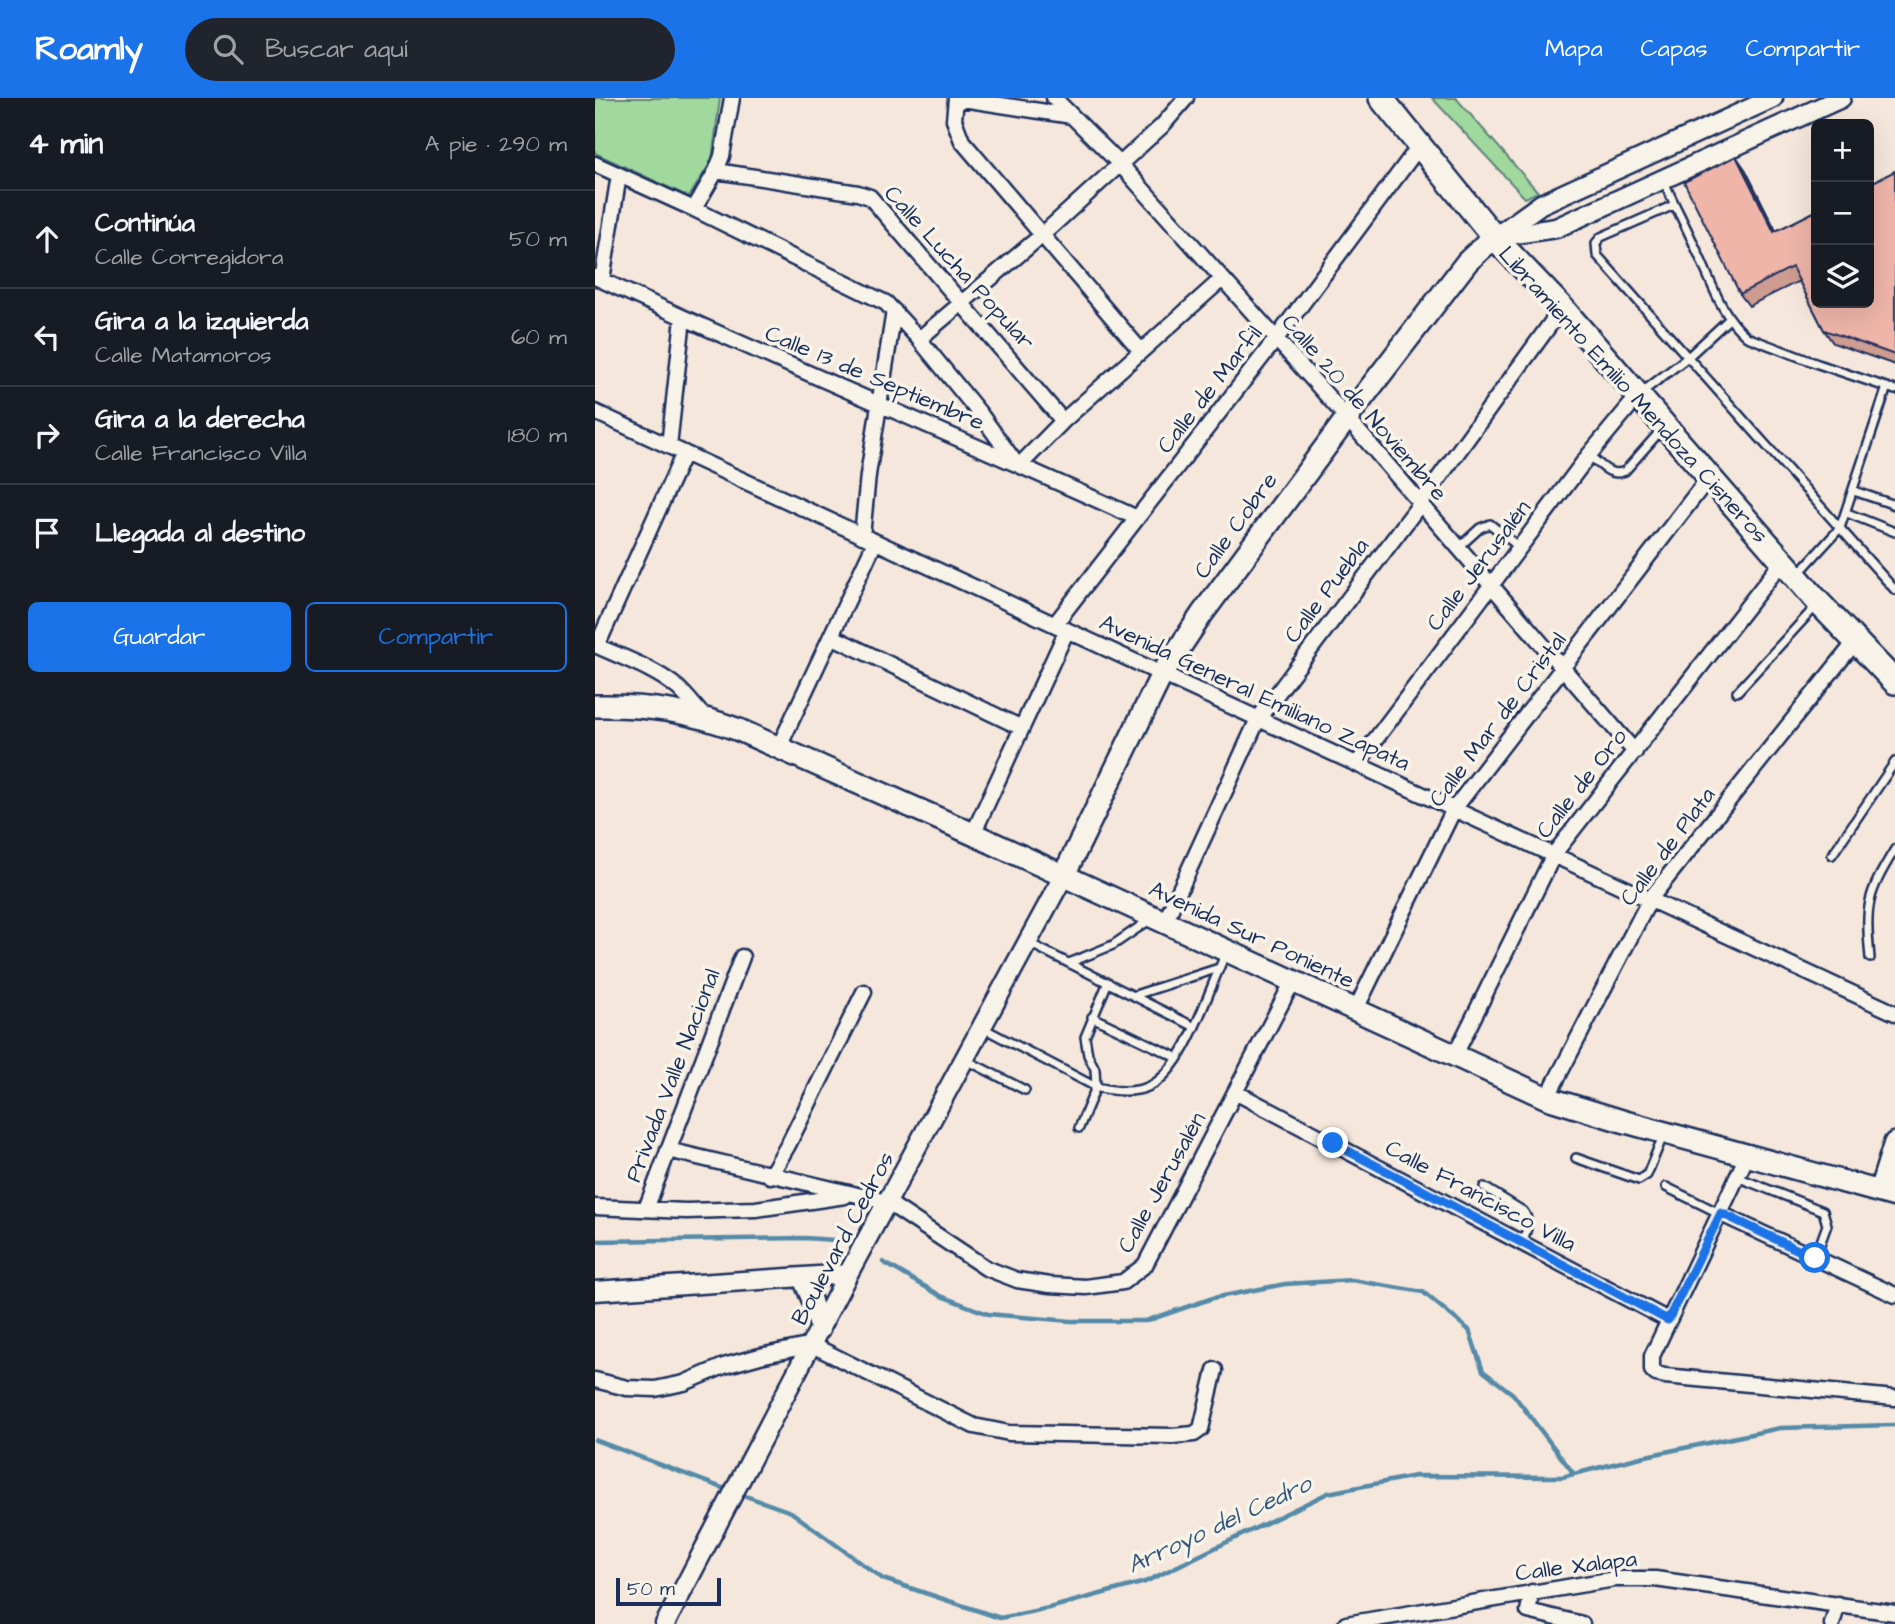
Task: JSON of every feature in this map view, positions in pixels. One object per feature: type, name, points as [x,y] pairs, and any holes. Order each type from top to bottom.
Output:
[{"type":"main road","name":"Libramiento Emilio Mendoza Cisneros","points":[[1381,98],[1495,237],[1562,308],[1819,603],[1895,682]]},
{"type":"main road","name":"Calle Cobre","points":[[1064,875],[1162,674],[1202,614],[1467,262],[1495,237]]},
{"type":"main road","name":"Avenida Sur Poniente","points":[[595,706],[626,706],[703,716],[779,747],[1159,919],[1223,959],[1293,981],[1547,1098],[1887,1194]]},
{"type":"main road","points":[[1887,1194],[1895,1143]]},
{"type":"street","points":[[694,209],[716,172],[727,137],[733,98]]},
{"type":"street","points":[[1072,116],[956,98],[954,120],[962,141],[1142,351]]},
{"type":"street","name":"Calle 20 de Noviembre","points":[[1054,98],[1120,164],[1347,418],[1635,752]]},
{"type":"street","points":[[919,339],[1042,235],[1162,126],[1186,98]]},
{"type":"street","points":[[1495,237],[1541,204],[1773,98]]},
{"type":"street","points":[[1495,237],[1556,228],[1841,98]]},
{"type":"street","name":"Calle de Marfil","points":[[973,834],[1022,728],[1061,627],[1137,518],[1276,339],[1420,145]]},
{"type":"street","points":[[1650,154],[1663,179]]},
{"type":"street","points":[[595,164],[876,297],[894,311],[919,339],[1018,464],[1222,279]]},
{"type":"street","name":"Calle Lucha Popular","points":[[716,172],[858,192],[870,197],[1063,421]]},
{"type":"street","points":[[599,278],[619,175]]},
{"type":"street","name":"Calle 13 de Septiembre","points":[[599,278],[879,406],[1018,464],[1137,518]]},
{"type":"street","name":"Calle Puebla","points":[[1159,919],[1258,719],[1420,504],[1562,308]]},
{"type":"street","points":[[779,747],[831,636],[869,539],[879,406],[894,311]]},
{"type":"street","points":[[669,446],[683,318]]},
{"type":"street","name":"Calle Jerusalén","points":[[1357,764],[1589,455],[1638,396]]},
{"type":"street","name":"Avenida General Emiliano Zapata","points":[[595,412],[1895,1013]]},
{"type":"street","points":[[684,453],[596,646],[655,672],[681,690],[703,716]]},
{"type":"street","name":"Calle Mar de Cristal","points":[[1355,1011],[1454,809],[1710,476]]},
{"type":"street","name":"Calle de Oro","points":[[1454,1057],[1554,854],[1635,752],[1789,569]]},
{"type":"street","points":[[831,636],[1022,728]]},
{"type":"street","name":"Calle de Plata","points":[[1547,1098],[1650,899],[1855,642]]},
{"type":"street","name":"Boulevard Cedros","points":[[665,1624],[848,1274],[1064,875]]},
{"type":"street","name":"Privada Valle Nacional","points":[[646,1209],[742,957]]},
{"type":"street","name":"Calle Jerusalén","points":[[887,1202],[986,1268],[1017,1280],[1086,1287],[1123,1282],[1145,1265],[1293,981]]},
{"type":"street","points":[[770,1176],[864,992]]},
{"type":"street","name":"Calle Francisco Villa","points":[[1235,1091],[1668,1320]]},
{"type":"street","points":[[668,1150],[887,1202]]},
{"type":"street","points":[[1747,1156],[1652,1356],[1651,1365],[1656,1374],[1895,1398]]},
{"type":"street","points":[[595,1207],[686,1211],[756,1209],[853,1195]]},
{"type":"street","points":[[1721,1213],[1895,1296]]},
{"type":"street","points":[[595,1291],[848,1274]]},
{"type":"street","points":[[802,1278],[812,1301],[816,1338]]},
{"type":"street","points":[[595,1380],[627,1388],[655,1388],[684,1383],[724,1366],[816,1338],[974,1426],[1009,1433],[1172,1436],[1194,1434],[1201,1429],[1215,1370]]},
{"type":"street","name":"Calle Xalapa","points":[[1346,1624],[1615,1579],[1655,1579],[1895,1614]]},
{"type":"street","points":[[1532,1592],[1527,1617],[1581,1624]]},
{"type":"street","points":[[1832,1624],[1838,1604]]},
{"type":"lane","points":[[1663,179],[1729,319],[1747,337],[1891,388],[1840,528],[1789,569]]},
{"type":"lane","points":[[1674,205],[1601,237],[1596,243],[1597,255],[1895,590]]},
{"type":"lane","points":[[1638,396],[1688,357],[1729,319]]},
{"type":"lane","points":[[1589,455],[1608,471],[1619,474],[1625,471],[1664,426]]},
{"type":"lane","points":[[1854,491],[1895,505]]},
{"type":"lane","points":[[1847,513],[1895,531]]},
{"type":"lane","points":[[1458,548],[1480,528],[1490,524],[1519,547]]},
{"type":"lane","points":[[1737,692],[1819,603]]},
{"type":"lane","points":[[1832,855],[1895,762]]},
{"type":"lane","points":[[1870,958],[1867,906],[1875,881],[1895,849]]},
{"type":"lane","points":[[1069,963],[1113,945],[1159,919]]},
{"type":"lane","points":[[1028,943],[1193,1026]]},
{"type":"lane","points":[[1135,995],[1223,959]]},
{"type":"lane","points":[[982,1027],[1096,1087],[1132,1091],[1150,1086],[1164,1075],[1178,1058],[1223,959]]},
{"type":"lane","points":[[1079,1128],[1096,1087],[1095,1069],[1085,1045],[1085,1037],[1108,982]]},
{"type":"lane","points":[[1092,1017],[1178,1058]]},
{"type":"lane","points":[[965,1059],[1024,1090]]},
{"type":"lane","points":[[1576,1158],[1639,1180],[1647,1175],[1664,1133]]},
{"type":"lane","points":[[1737,1177],[1823,1211],[1827,1225],[1815,1258]]},
{"type":"lane","points":[[1483,1187],[1527,1216],[1527,1229],[1522,1242]]},
{"type":"lane","points":[[1666,1187],[1721,1213]]},
{"type":"green space","points":[[595,98],[720,98],[712,160],[689,197],[595,153]]},
{"type":"green space","points":[[1432,98],[1456,98],[1538,192],[1525,198]]},
{"type":"building","points":[[1736,156],[1774,232],[1811,214],[1811,304],[1792,267],[1740,294],[1684,182]]},
{"type":"building","points":[[1895,171],[1895,355],[1824,330],[1813,308],[1874,308],[1874,182]]},
{"type":"waterway","points":[[595,1241],[805,1238],[834,1240]]},
{"type":"waterway","points":[[883,1262],[941,1296],[988,1314],[1071,1321],[1146,1321],[1213,1298],[1285,1284],[1352,1280],[1423,1292],[1469,1330],[1483,1371],[1513,1394],[1574,1474]]},
{"type":"waterway","name":"Arroyo del Cedro","points":[[737,1493],[791,1512],[883,1579],[1000,1618],[1049,1608],[1145,1582],[1328,1493],[1415,1476],[1562,1477],[1641,1457],[1780,1428],[1895,1425]]},
{"type":"waterway","name":"Arroyo del Cedro","points":[[595,1440],[728,1490]]},
{"type":"route","points":[[1333,1143],[1668,1320],[1721,1213],[1815,1258]]}]
